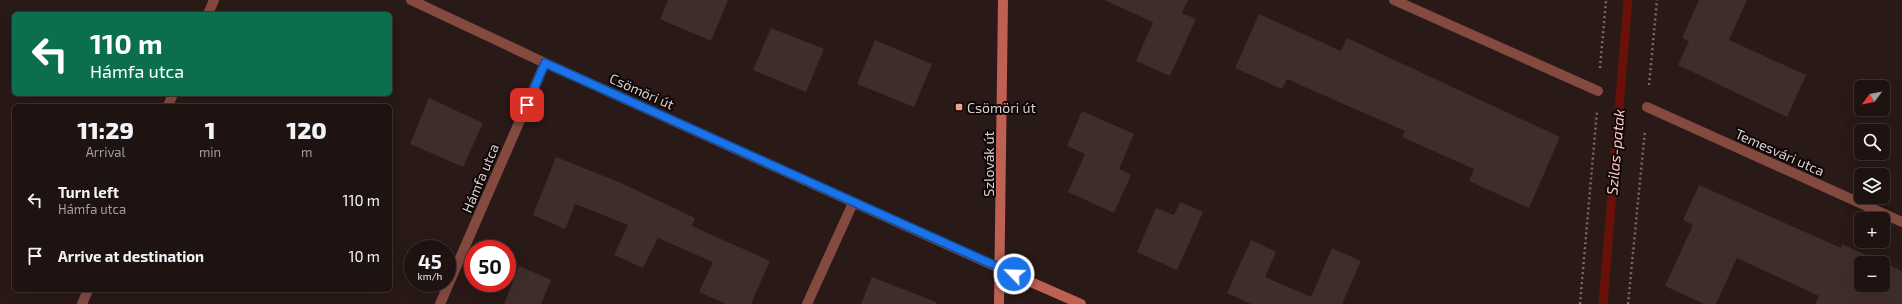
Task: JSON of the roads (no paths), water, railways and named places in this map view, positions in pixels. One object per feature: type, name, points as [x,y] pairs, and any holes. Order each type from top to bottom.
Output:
[{"type":"main road","name":"Szlovák út","points":[[999,304],[1001,269],[1003,0]]},
{"type":"main road","name":"Csömöri út","points":[[1001,269],[1081,304]]},
{"type":"street","points":[[209,12],[214,0]]},
{"type":"street","name":"Csömöri út","points":[[411,0],[545,63],[1001,269]]},
{"type":"street","points":[[1394,0],[1598,91]]},
{"type":"street","name":"Hámfa utca","points":[[440,304],[545,63]]},
{"type":"street","name":"Temesvári utca","points":[[1647,107],[1902,222]]},
{"type":"street","points":[[807,304],[853,203]]},
{"type":"street","points":[[82,304],[87,292]]},
{"type":"waterway","name":"Szilas-patak","points":[[1603,304],[1628,0]]},
{"type":"place","name":"Csömöri út","points":[[959,107]]}]
